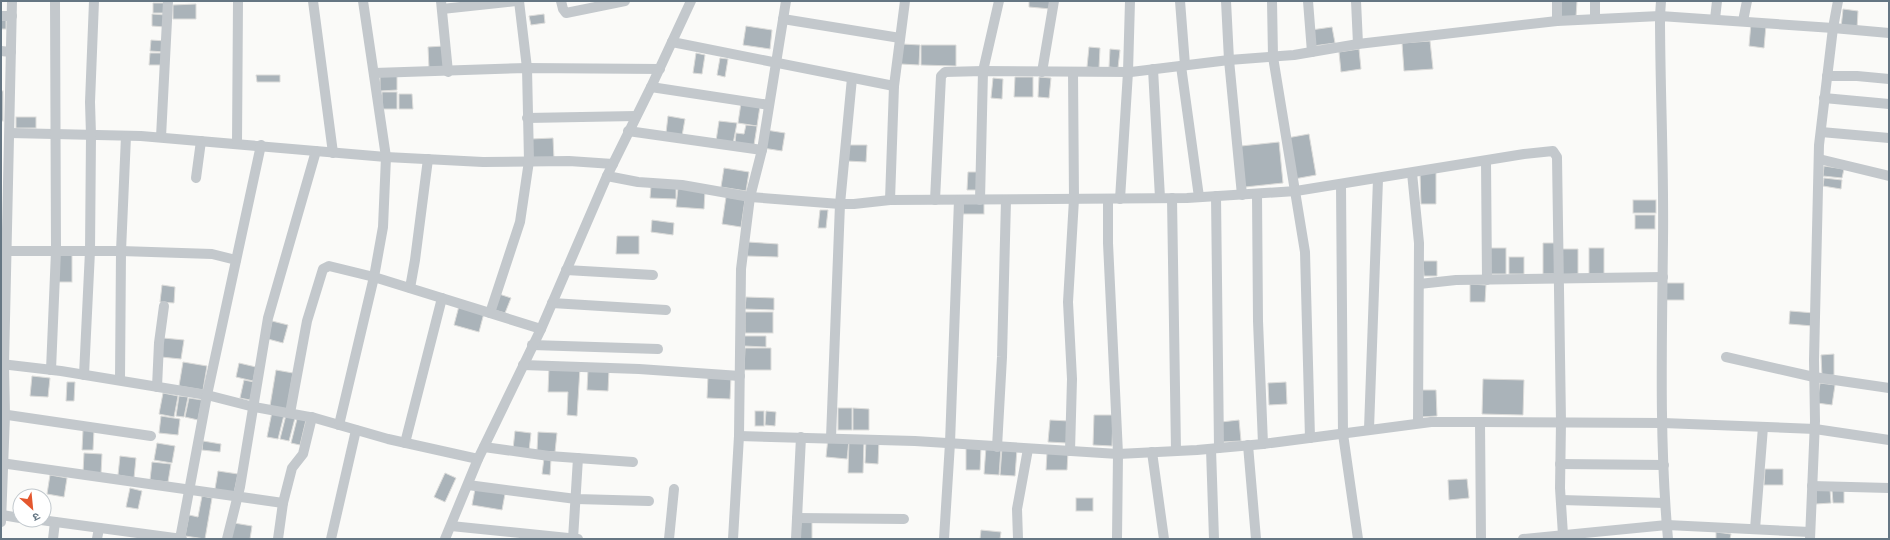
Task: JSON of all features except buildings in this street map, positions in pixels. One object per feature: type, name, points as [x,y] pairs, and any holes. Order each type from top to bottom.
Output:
[{"type":"street","points":[[12,1],[12,16],[6,51],[7,127],[1,519],[12,518]]},
{"type":"street","points":[[51,370],[56,251],[55,1]]},
{"type":"street","points":[[84,375],[90,251],[90,102],[94,1]]},
{"type":"street","points":[[161,137],[168,1]]},
{"type":"street","points":[[237,143],[238,1]]},
{"type":"street","points":[[313,1],[333,153]]},
{"type":"street","points":[[339,425],[374,277],[383,227],[386,157],[363,1]]},
{"type":"street","points":[[448,72],[441,5],[517,1],[527,68],[529,161],[520,222],[490,313]]},
{"type":"street","points":[[561,1],[563,9],[566,13],[625,1]]},
{"type":"street","points":[[445,539],[478,459],[541,329],[607,176],[628,130],[660,69],[690,1]]},
{"type":"street","points":[[733,539],[739,436],[741,269],[750,197],[762,150],[786,1]]},
{"type":"street","points":[[890,200],[894,86],[905,1]]},
{"type":"street","points":[[980,200],[983,71],[999,1]]},
{"type":"street","points":[[1042,72],[1054,1]]},
{"type":"street","points":[[1120,199],[1128,72],[1130,1]]},
{"type":"street","points":[[1180,1],[1183,66],[1198,198]]},
{"type":"street","points":[[1226,1],[1229,60],[1242,195]]},
{"type":"street","points":[[1272,1],[1273,57],[1296,192],[1304,252],[1310,438]]},
{"type":"street","points":[[1308,1],[1312,52]]},
{"type":"street","points":[[1356,1],[1358,44]]},
{"type":"street","points":[[1557,1],[1558,21]]},
{"type":"street","points":[[1595,1],[1595,19]]},
{"type":"street","points":[[1661,1],[1663,423],[1665,503],[1668,539]]},
{"type":"street","points":[[1715,19],[1717,1]]},
{"type":"street","points":[[1743,21],[1747,1]]},
{"type":"street","points":[[1523,539],[1667,525],[1755,529],[1810,536],[1815,429],[1814,377],[1819,159],[1826,76],[1838,1]]},
{"type":"street","points":[[1,16],[12,16]]},
{"type":"street","points":[[935,200],[941,76],[945,72],[1128,72],[1229,60],[1273,57],[1358,44],[1558,21],[1660,16],[1889,33]]},
{"type":"street","points":[[782,19],[900,38]]},
{"type":"street","points":[[672,42],[776,64],[894,86]]},
{"type":"street","points":[[374,73],[448,72],[527,68],[660,69]]},
{"type":"street","points":[[1153,69],[1160,198]]},
{"type":"street","points":[[1070,451],[1072,379],[1068,302],[1074,199],[1073,72]]},
{"type":"street","points":[[1826,76],[1889,79]]},
{"type":"street","points":[[831,438],[840,204],[852,78]]},
{"type":"street","points":[[651,87],[769,105]]},
{"type":"street","points":[[1824,98],[1889,104]]},
{"type":"street","points":[[527,118],[636,116]]},
{"type":"street","points":[[7,127],[56,134],[161,137],[386,157],[483,162],[529,161],[613,164]]},
{"type":"street","points":[[628,130],[762,150]]},
{"type":"street","points":[[1821,132],[1889,138]]},
{"type":"street","points":[[120,380],[121,251],[126,136]]},
{"type":"street","points":[[196,178],[201,140]]},
{"type":"street","points":[[52,522],[181,539],[207,395],[261,145]]},
{"type":"street","points":[[227,539],[237,498],[254,407],[268,318],[316,151]]},
{"type":"street","points":[[607,176],[638,182],[682,185],[750,197],[840,204],[890,200],[1198,198],[1296,192],[1524,154],[1553,151],[1556,153],[1561,422],[1560,464],[1563,535]]},
{"type":"street","points":[[410,288],[428,159]]},
{"type":"street","points":[[1819,159],[1889,176]]},
{"type":"street","points":[[1486,161],[1487,280]]},
{"type":"street","points":[[1412,173],[1419,243],[1418,424]]},
{"type":"street","points":[[1369,430],[1378,179]]},
{"type":"street","points":[[1341,185],[1344,434],[1358,539]]},
{"type":"street","points":[[1257,194],[1258,321],[1263,444]]},
{"type":"street","points":[[1214,539],[1216,196]]},
{"type":"street","points":[[1172,198],[1176,451]]},
{"type":"street","points":[[1108,199],[1108,243],[1118,454],[1118,539]]},
{"type":"street","points":[[944,539],[950,443],[959,200]]},
{"type":"street","points":[[997,446],[1002,357],[1006,200]]},
{"type":"street","points":[[4,251],[121,251],[212,254],[236,260]]},
{"type":"street","points":[[290,413],[307,321],[323,269],[329,266],[374,277],[541,329]]},
{"type":"street","points":[[566,270],[653,275]]},
{"type":"street","points":[[1419,284],[1456,280],[1559,280],[1663,277]]},
{"type":"street","points":[[405,443],[442,298]]},
{"type":"street","points":[[552,303],[666,310]]},
{"type":"street","points":[[157,386],[159,343],[164,306]]},
{"type":"street","points":[[532,345],[658,349]]},
{"type":"street","points":[[1726,357],[1814,377],[1889,388]]},
{"type":"street","points":[[3,364],[120,380],[207,395],[254,407],[312,417],[405,443],[478,459]]},
{"type":"street","points":[[523,365],[639,368],[740,376]]},
{"type":"street","points":[[3,415],[152,436]]},
{"type":"street","points":[[278,539],[283,503],[292,468],[303,454],[312,417]]},
{"type":"street","points":[[1480,422],[1481,539]]},
{"type":"street","points":[[739,436],[950,443],[1118,454],[1215,449],[1418,424],[1561,422],[1663,423],[1815,429],[1889,440]]},
{"type":"street","points":[[1755,529],[1763,427]]},
{"type":"street","points":[[331,539],[356,430]]},
{"type":"street","points":[[796,539],[801,437]]},
{"type":"street","points":[[1248,445],[1256,539]]},
{"type":"street","points":[[484,447],[513,452],[632,462]]},
{"type":"street","points":[[1018,539],[1017,509],[1028,449]]},
{"type":"street","points":[[1152,452],[1164,539]]},
{"type":"street","points":[[573,539],[578,458]]},
{"type":"street","points":[[2,463],[237,498],[283,503]]},
{"type":"street","points":[[1560,464],[1664,465]]},
{"type":"street","points":[[468,485],[576,499],[649,501]]},
{"type":"street","points":[[1812,486],[1889,488]]},
{"type":"street","points":[[669,539],[674,489]]},
{"type":"street","points":[[1561,500],[1665,503]]},
{"type":"street","points":[[797,518],[904,519]]},
{"type":"street","points":[[53,539],[55,522]]},
{"type":"street","points":[[451,526],[578,539]]},
{"type":"street","points":[[97,539],[100,528]]}]
